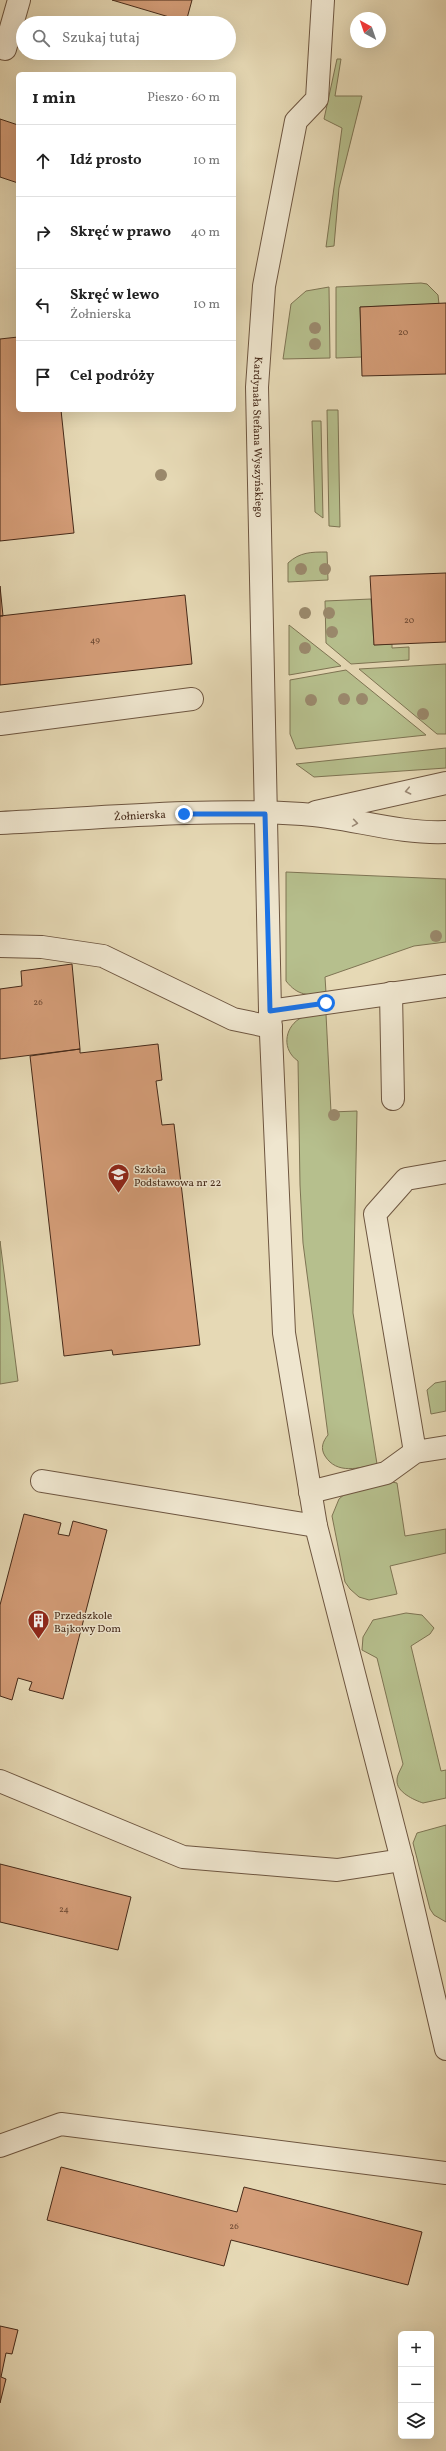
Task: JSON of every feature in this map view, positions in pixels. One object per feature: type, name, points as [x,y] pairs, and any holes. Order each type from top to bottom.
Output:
[{"type":"street","points":[[5,49],[19,0]]},
{"type":"street","name":"Kardynała Stefana Wyszyńskiego","points":[[323,0],[317,99],[296,121],[264,286],[256,387],[270,1019],[284,1333],[316,1526],[402,1860],[446,2049]]},
{"type":"street","points":[[0,724],[192,699]]},
{"type":"street","name":"Żołnierska","points":[[303,814],[446,783]]},
{"type":"street","name":"Żołnierska","points":[[0,823],[184,814],[303,814],[396,829],[446,832]]},
{"type":"street","points":[[0,946],[42,947],[103,956],[232,1018],[270,1019],[391,993],[446,986]]},
{"type":"street","points":[[391,993],[393,1099]]},
{"type":"street","points":[[415,1452],[375,1214],[406,1179],[446,1172]]},
{"type":"street","points":[[310,1492],[386,1473],[415,1452],[446,1447]]},
{"type":"street","points":[[42,1481],[316,1526]]},
{"type":"street","points":[[0,1781],[183,1857],[337,1870],[402,1860]]},
{"type":"street","points":[[0,2146],[61,2124],[446,2173]]},
{"type":"green space","points":[[337,59],[341,59],[335,96],[362,96],[339,188],[334,246],[326,247],[342,128],[324,119]]},
{"type":"green space","points":[[427,284],[438,295],[439,304],[360,307],[362,357],[336,358],[336,287]]},
{"type":"green space","points":[[329,287],[330,358],[283,359],[291,304],[306,291]]},
{"type":"green space","points":[[327,410],[338,410],[340,527],[329,526]]},
{"type":"green space","points":[[312,421],[321,421],[323,518],[315,512]]},
{"type":"green space","points":[[327,552],[328,580],[288,582],[288,563],[292,559],[306,553]]},
{"type":"green space","points":[[371,599],[374,645],[392,644],[392,648],[409,647],[409,660],[351,664],[326,643],[325,601]]},
{"type":"green space","points":[[289,625],[341,666],[289,675]]},
{"type":"green space","points":[[446,664],[446,734],[437,734],[359,669]]},
{"type":"green space","points":[[346,670],[426,735],[296,749],[290,734],[290,680]]},
{"type":"green space","points":[[446,748],[446,768],[314,777],[296,764]]},
{"type":"green space","points":[[286,872],[446,879],[446,942],[414,946],[325,977],[326,993],[304,994],[299,992],[290,986],[286,981]]},
{"type":"green space","points":[[326,1014],[331,1112],[357,1111],[353,1313],[377,1464],[349,1469],[336,1466],[330,1462],[325,1456],[322,1447],[328,1435],[303,1243],[300,1185],[298,1061],[289,1051],[287,1046],[288,1034],[294,1023],[302,1017],[309,1015]]},
{"type":"green space","points":[[0,1241],[18,1381],[0,1384]]},
{"type":"green space","points":[[446,1381],[446,1411],[431,1414],[427,1390],[435,1383]]},
{"type":"green space","points":[[392,1482],[397,1483],[405,1536],[446,1529],[446,1553],[390,1566],[397,1594],[369,1600],[359,1597],[345,1582],[332,1516],[339,1499],[346,1493]]},
{"type":"green space","points":[[406,1613],[422,1615],[434,1628],[430,1634],[411,1646],[441,1771],[446,1770],[446,1798],[423,1803],[406,1795],[397,1784],[398,1776],[403,1764],[377,1658],[362,1650],[363,1637],[373,1620]]},
{"type":"green space","points":[[446,1825],[446,1922],[434,1915],[430,1909],[413,1843],[417,1833]]},
{"type":"building","points":[[112,0],[192,0],[188,16],[166,16]]},
{"type":"building","points":[[0,119],[16,124],[16,182],[0,177]]},
{"type":"building","points":[[446,303],[446,374],[362,376],[360,307]]},
{"type":"building","points":[[16,337],[16,412],[61,412],[74,533],[0,541],[0,339]]},
{"type":"building","points":[[446,573],[446,642],[374,645],[370,576]]},
{"type":"building","points":[[0,586],[3,616],[0,616]]},
{"type":"building","points":[[185,595],[192,664],[0,685],[0,616]]},
{"type":"building","points":[[72,964],[80,1049],[0,1059],[0,989],[22,986],[21,971]]},
{"type":"building","points":[[158,1044],[162,1080],[156,1081],[162,1125],[174,1124],[200,1345],[113,1355],[112,1350],[64,1356],[30,1056],[80,1049],[80,1053]]},
{"type":"building","name":"Przedszkole Bajkowy Dom","points":[[24,1514],[61,1523],[58,1534],[69,1536],[73,1521],[107,1530],[63,1699],[29,1690],[32,1682],[18,1678],[12,1700],[0,1696],[0,1605]]},
{"type":"building","points":[[0,1864],[131,1897],[118,1950],[0,1922]]},
{"type":"building","points":[[61,2167],[237,2212],[244,2187],[422,2232],[408,2285],[231,2240],[224,2266],[47,2220]]},
{"type":"building","points":[[0,2326],[18,2330],[12,2354],[6,2353],[1,2377],[6,2379],[0,2403]]},
{"type":"place","name":"Szkoła Podstawowa nr 22","points":[[118,1194]]},
{"type":"place","name":"Przedszkole Bajkowy Dom","points":[[39,1640]]},
{"type":"route","points":[[184,814],[265,814],[270,1011],[326,1003]]}]
